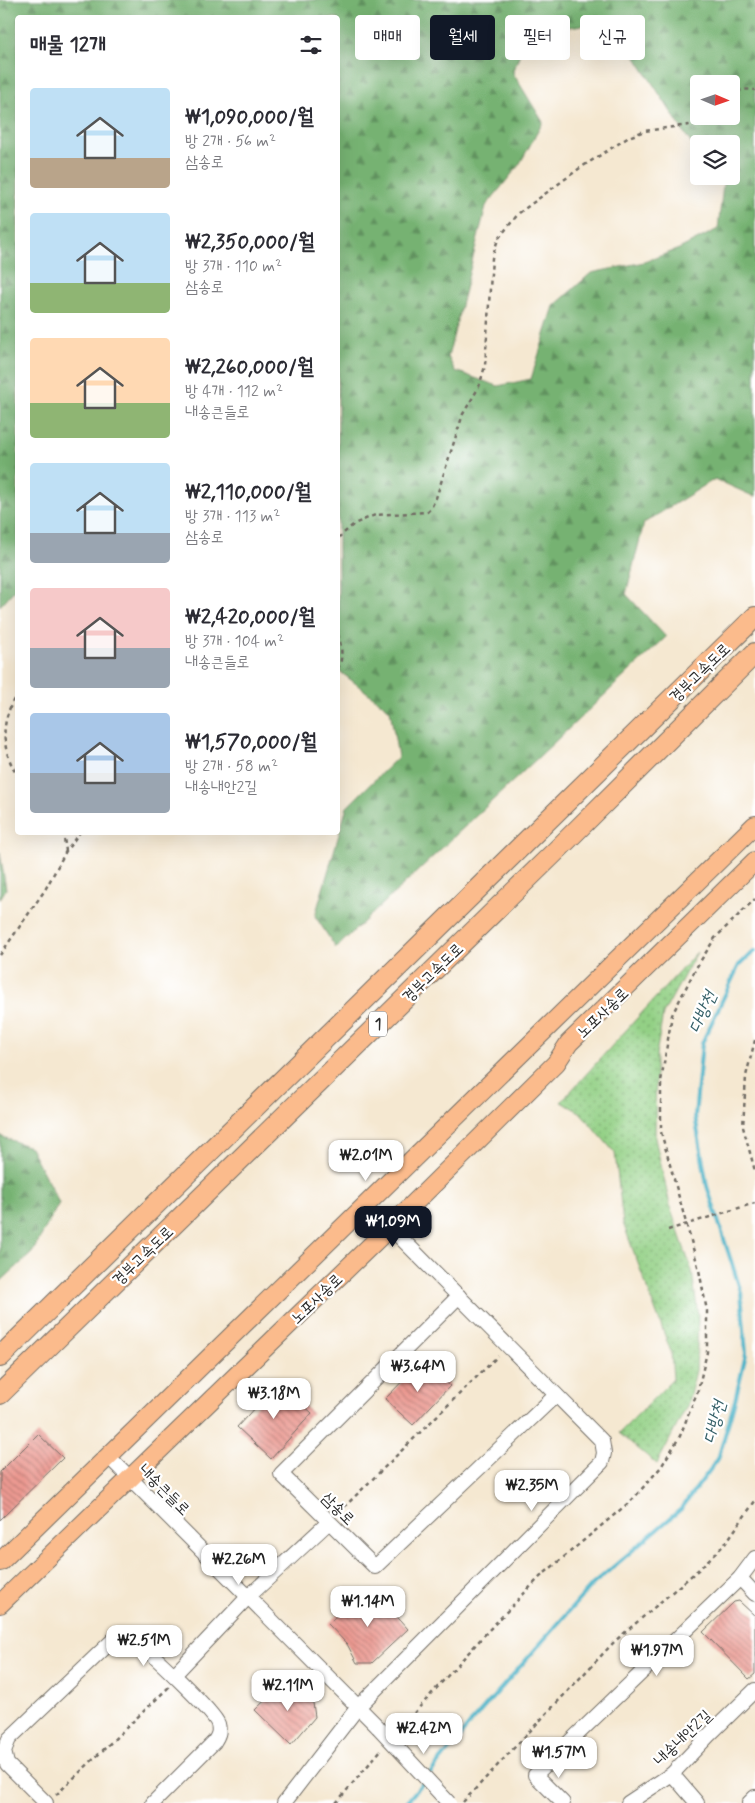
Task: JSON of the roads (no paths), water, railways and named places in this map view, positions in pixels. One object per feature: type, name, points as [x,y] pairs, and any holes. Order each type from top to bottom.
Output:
[{"type":"highway","name":"경부고속도로","points":[[0,1357],[755,617]]},
{"type":"highway","name":"경부고속도로","points":[[0,1394],[755,653]]},
{"type":"main road","name":"노포사송로","points":[[0,1562],[755,825]]},
{"type":"main road","name":"노포사송로","points":[[0,1604],[390,1227],[556,1063],[569,1043],[755,862]]},
{"type":"street","points":[[284,1803],[358,1707],[602,1462],[604,1453],[602,1441],[390,1227]]},
{"type":"street","name":"삼송로","points":[[459,1296],[281,1474],[375,1567],[556,1395]]},
{"type":"street","name":"내송큰들로","points":[[108,1456],[378,1727],[449,1803]]},
{"type":"street","points":[[176,1677],[248,1597],[329,1522]]},
{"type":"street","points":[[563,1803],[535,1775],[740,1578],[755,1558]]},
{"type":"street","points":[[740,1578],[755,1594]]},
{"type":"street","points":[[50,1800],[7,1764],[4,1751],[9,1739],[113,1640],[123,1637],[134,1640],[176,1677],[217,1722],[219,1733],[214,1742],[153,1803]]},
{"type":"street","name":"내송내안2길","points":[[628,1803],[672,1774],[709,1734],[755,1690]]},
{"type":"street","points":[[672,1774],[698,1803]]},
{"type":"street","points":[[749,1803],[755,1798]]},
{"type":"waterway","name":"다방천","points":[[428,1776],[474,1719],[592,1585],[681,1509],[718,1459],[746,1354],[741,1292],[707,1186],[695,1116],[702,1043],[739,965],[755,951]]},
{"type":"waterway","name":"다방천","points":[[406,1803],[424,1781]]}]
